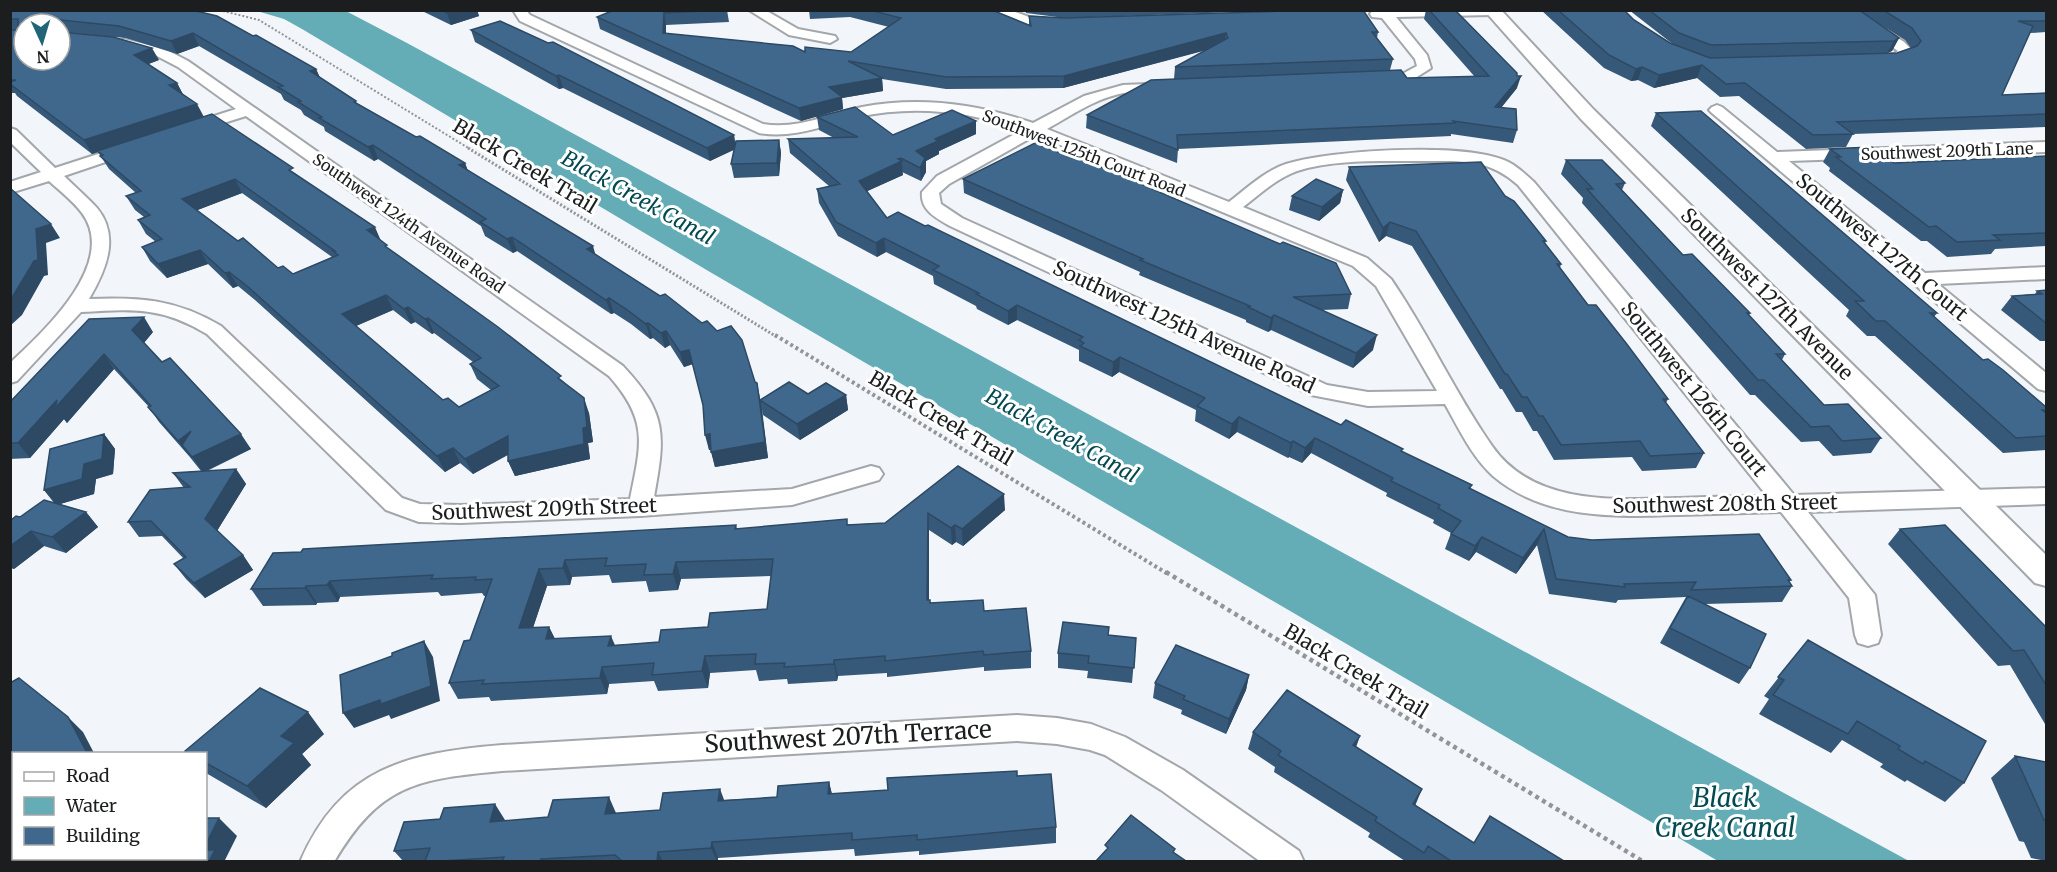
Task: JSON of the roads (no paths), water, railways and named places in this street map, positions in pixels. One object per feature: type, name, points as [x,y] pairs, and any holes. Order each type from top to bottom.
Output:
[{"type":"street","name":"Southwest 125th Court Road","points":[[519,10],[525,18],[752,126],[786,131],[806,128],[863,111],[925,106],[975,111],[1034,131],[1230,208],[1350,258],[1377,275],[1452,397]]},
{"type":"street","points":[[755,10],[794,32],[830,39]]},
{"type":"street","points":[[996,10],[1036,22],[1077,24]]},
{"type":"street","points":[[1844,10],[1899,45],[1905,53],[1898,58],[1866,59]]},
{"type":"street","points":[[1362,15],[1384,12],[1492,11]]},
{"type":"street","name":"Southwest 127th Avenue","points":[[1492,11],[1587,114],[2046,574]]},
{"type":"street","points":[[1365,79],[1407,76],[1422,71],[1424,66],[1422,58],[1384,12]]},
{"type":"street","name":"Southwest 124th Avenue Road","points":[[102,40],[143,47],[172,58],[601,358],[630,384],[646,409],[652,435],[640,507]]},
{"type":"street","points":[[1034,131],[1101,95],[1132,88],[1180,85]]},
{"type":"street","points":[[178,133],[248,110]]},
{"type":"street","name":"Southwest 127th Court","points":[[1717,110],[2046,384]]},
{"type":"street","name":"Southwest 125th Avenue Road","points":[[1034,131],[943,180],[931,192],[930,203],[956,222],[1309,387],[1339,397],[1371,401],[1452,397]]},
{"type":"street","points":[[10,133],[91,212],[98,222],[103,247],[87,288],[75,306],[10,376]]},
{"type":"street","points":[[10,188],[145,143]]},
{"type":"street","name":"Southwest 209th Lane","points":[[1775,157],[2046,147]]},
{"type":"street","name":"Southwest 126th Court","points":[[1230,208],[1276,176],[1302,164],[1337,160],[1444,156],[1491,161],[1510,170],[1528,186],[1862,596],[1868,635]]},
{"type":"street","points":[[1922,279],[2046,273]]},
{"type":"street","name":"Southwest 209th Street","points":[[75,306],[157,305],[172,308],[200,320],[214,330],[394,504],[419,513],[450,514],[640,507],[792,497],[871,474]]},
{"type":"street","name":"Southwest 208th Street","points":[[1452,397],[1485,453],[1496,467],[1527,489],[1557,500],[1611,508],[2046,496]]},
{"type":"street","name":"Southwest 207th Terrace","points":[[316,861],[331,833],[352,807],[375,787],[396,776],[420,769],[479,760],[932,731],[1017,728],[1057,731],[1091,737],[1115,746],[1172,780],[1288,861]]},
{"type":"water","name":"Black Creek Canal","points":[[344,10],[1909,861],[1718,861],[710,272],[302,29],[284,19],[257,11]]}]
